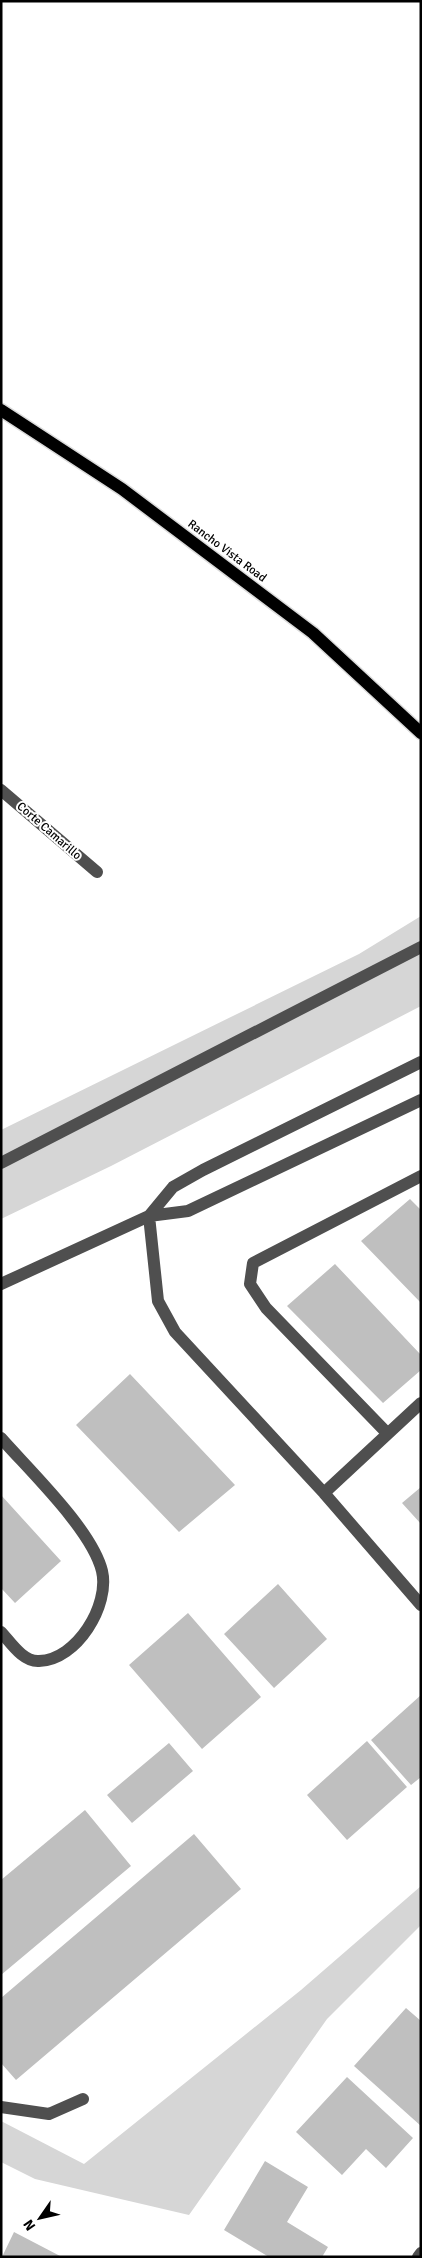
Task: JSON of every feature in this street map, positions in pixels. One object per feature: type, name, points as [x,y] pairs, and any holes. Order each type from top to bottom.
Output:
[{"type":"main road","name":"Rancho Vista Road","points":[[1,410],[122,489],[313,634],[421,732]]},
{"type":"street","name":"Corte Camarillo","points":[[1,790],[97,872]]},
{"type":"street","points":[[1,1163],[421,947]]},
{"type":"street","points":[[421,1062],[203,1170],[173,1187],[149,1216],[158,1301],[175,1332],[324,1494],[421,1605]]},
{"type":"street","points":[[1,1284],[149,1216],[188,1211],[421,1100]]},
{"type":"street","points":[[387,1433],[266,1308],[250,1284],[253,1264],[421,1176]]},
{"type":"street","points":[[324,1494],[421,1403]]},
{"type":"street","points":[[1,1438],[76,1522],[96,1552],[103,1572],[103,1591],[96,1614],[82,1639],[63,1654],[39,1662],[23,1656],[1,1632]]},
{"type":"street","points":[[1,2107],[49,2114],[83,2099]]},
{"type":"street","points":[[418,2257],[421,2253]]},
{"type":"shaded area","points":[[421,916],[421,1006],[111,1166],[1,1219],[1,1130],[359,954]]},
{"type":"shaded area","points":[[421,1886],[421,1925],[327,2019],[189,2215],[35,2179],[1,2162],[1,2121],[84,2164],[301,1990]]},
{"type":"building","points":[[410,1199],[421,1210],[421,1303],[361,1241]]},
{"type":"building","points":[[335,1264],[421,1355],[421,1370],[383,1403],[287,1306]]},
{"type":"building","points":[[130,1374],[235,1485],[179,1532],[76,1425]]},
{"type":"building","points":[[421,1487],[421,1524],[402,1503]]},
{"type":"building","points":[[1,1495],[61,1561],[15,1603],[1,1588]]},
{"type":"building","points":[[278,1584],[327,1639],[274,1688],[224,1634]]},
{"type":"building","points":[[188,1613],[261,1697],[202,1749],[129,1665]]},
{"type":"building","points":[[421,1695],[421,1777],[411,1785],[371,1740]]},
{"type":"building","points":[[367,1741],[407,1787],[347,1840],[307,1795]]},
{"type":"building","points":[[169,1743],[193,1771],[132,1823],[107,1795]]},
{"type":"building","points":[[85,1810],[131,1866],[1,1975],[1,1880]]},
{"type":"building","points":[[194,1834],[241,1889],[16,2080],[1,2063],[1,1998]]},
{"type":"building","points":[[406,2008],[421,2021],[421,2126],[354,2066]]},
{"type":"building","points":[[347,2077],[413,2138],[386,2168],[366,2149],[342,2175],[296,2132]]},
{"type":"building","points":[[265,2161],[308,2187],[287,2222],[328,2247],[322,2257],[269,2257],[224,2230]]},
{"type":"building","points":[[14,2232],[62,2257],[2,2257]]}]
